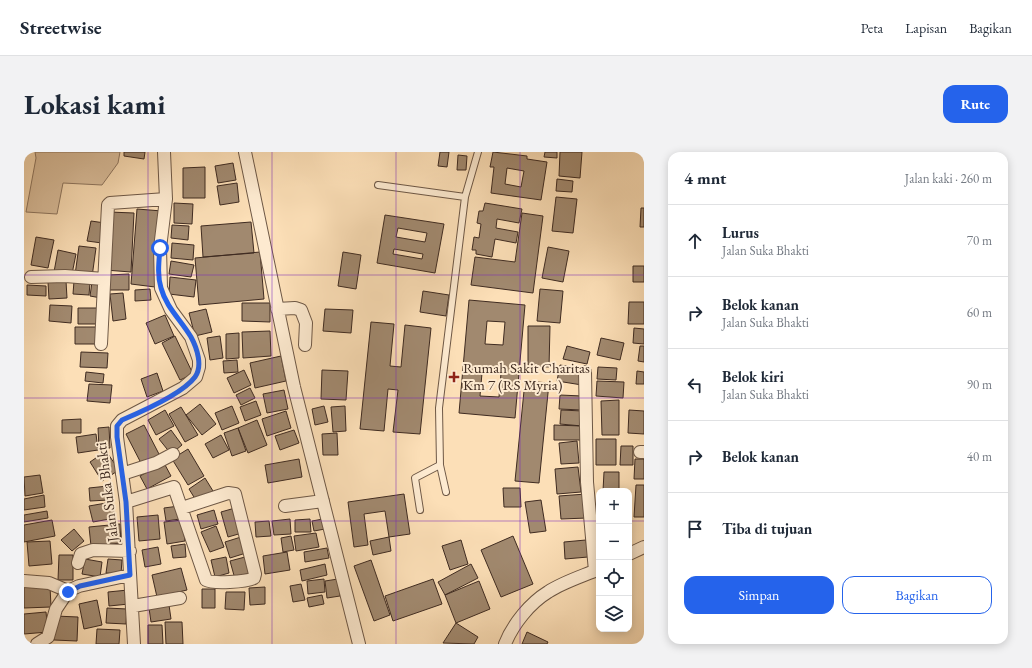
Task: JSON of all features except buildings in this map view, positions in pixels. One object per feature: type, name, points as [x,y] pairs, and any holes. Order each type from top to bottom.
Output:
[{"type":"street","name":"Jalan Suka Bhakti","points":[[134,644],[130,551],[117,426],[122,420],[184,388],[196,377],[199,367],[199,360],[191,337],[171,310],[161,288],[160,248],[166,198],[164,152]]},
{"type":"street","points":[[245,152],[276,309],[294,388],[359,644]]},
{"type":"street","points":[[101,344],[109,204],[166,198]]},
{"type":"street","points":[[32,277],[65,276],[104,279]]},
{"type":"street","points":[[276,309],[295,308],[301,310],[306,323],[305,345]]},
{"type":"street","points":[[585,372],[587,482],[596,561]]},
{"type":"street","points":[[122,474],[156,463],[173,454]]},
{"type":"street","points":[[126,502],[174,487],[201,571],[206,580],[213,582],[248,580],[254,578],[255,574],[235,494],[228,493],[182,508]]},
{"type":"street","points":[[285,506],[323,501]]},
{"type":"street","points":[[632,553],[644,547]]},
{"type":"street","points":[[78,563],[80,554],[92,550],[130,551]]},
{"type":"street","points":[[505,644],[518,622],[533,604],[548,591],[596,570]]},
{"type":"street","points":[[37,644],[48,637],[56,609],[68,592],[80,586],[130,575]]},
{"type":"street","points":[[24,581],[49,583],[68,592]]},
{"type":"street","points":[[132,606],[180,598]]},
{"type":"lane","points":[[446,492],[440,465],[439,408],[465,197],[478,152]]},
{"type":"lane","points":[[378,185],[465,197]]},
{"type":"lane","points":[[420,510],[415,478],[440,465]]},
{"type":"shaded area","points":[[35,152],[120,152],[118,163],[102,185],[63,183],[57,214],[26,212],[36,158]]},
{"type":"place","name":"Rumah Sakit Charitas Km 7 (RS Myria)","points":[[454,377]]},
{"type":"route","points":[[68,592],[80,586],[130,575],[130,551],[126,502],[116,431],[117,426],[122,420],[147,409],[184,388],[196,377],[199,367],[199,360],[191,337],[171,310],[161,288],[159,272],[160,248]]}]
